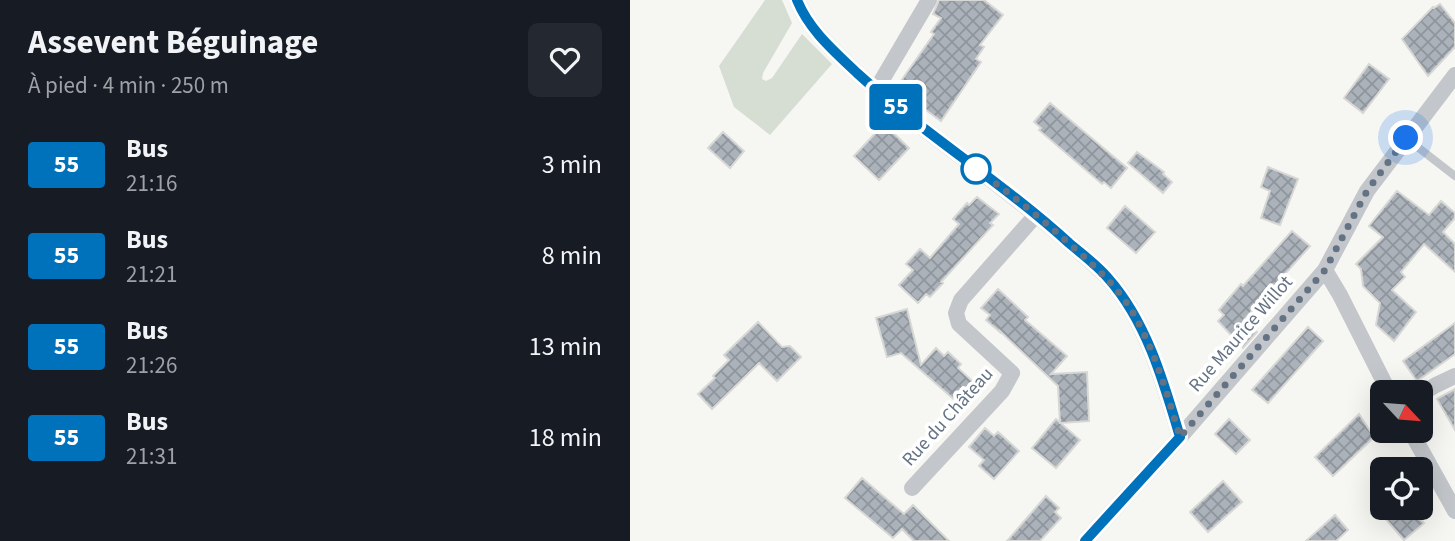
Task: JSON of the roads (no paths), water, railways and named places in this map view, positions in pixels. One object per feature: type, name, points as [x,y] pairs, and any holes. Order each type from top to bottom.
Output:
[{"type":"street","points":[[797,0],[804,17],[830,47],[876,90],[1036,215],[1108,278],[1130,309],[1149,345],[1180,437]]},
{"type":"street","points":[[876,90],[929,0]]},
{"type":"street","name":"Rue Maurice Willot","points":[[1085,541],[1180,437],[1325,270],[1367,191],[1455,75]]},
{"type":"street","name":"Rue du Château","points":[[912,488],[1002,391],[1013,373],[959,324],[956,313],[961,300],[1036,215]]},
{"type":"street","points":[[1325,270],[1383,380]]},
{"type":"street","points":[[1433,386],[1455,376]]},
{"type":"street","points":[[1417,443],[1455,511]]},
{"type":"lane","points":[[1406,138],[1455,176]]}]
